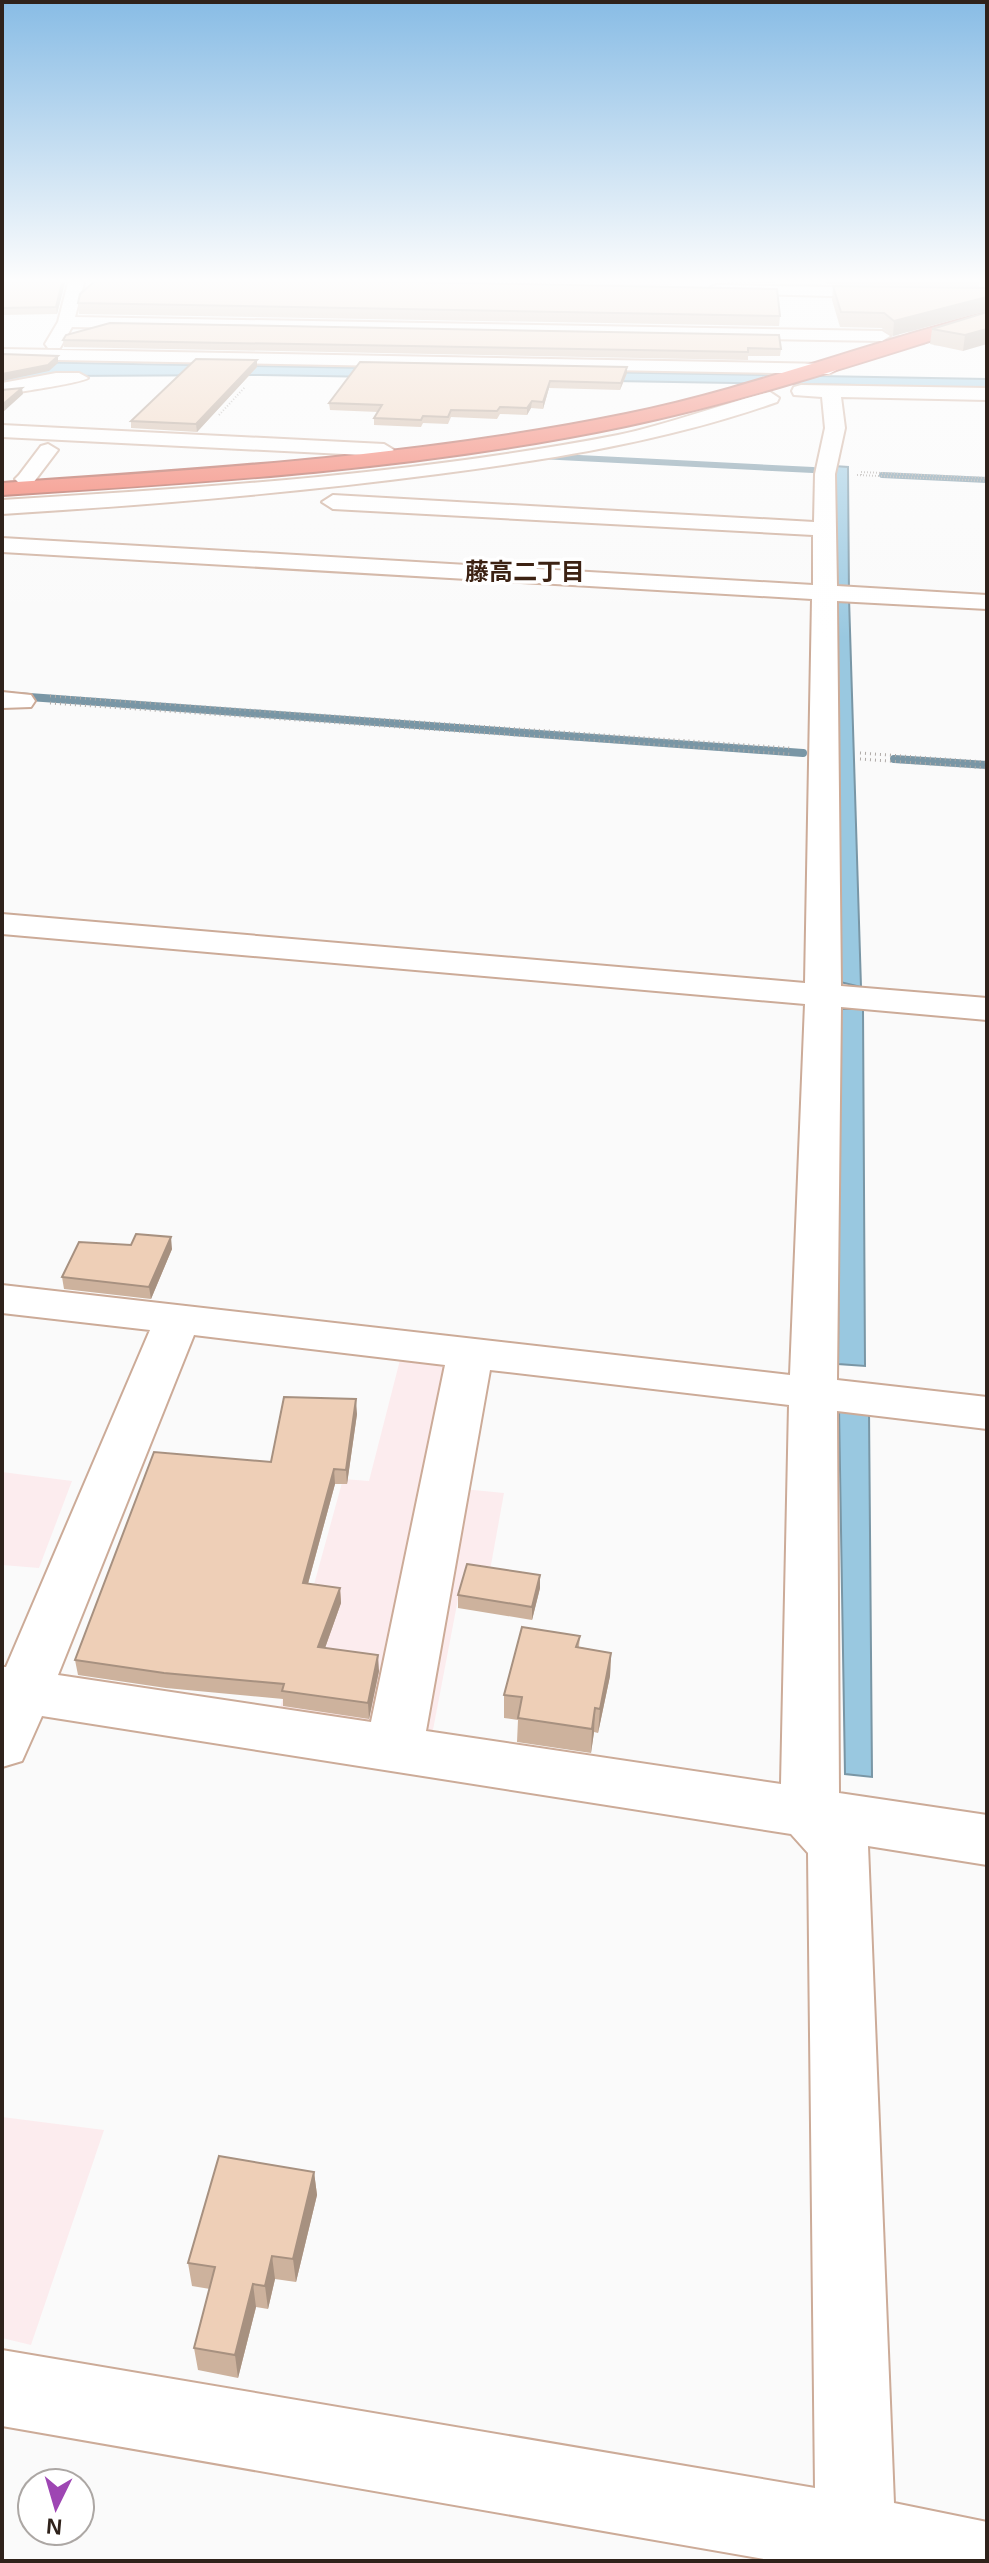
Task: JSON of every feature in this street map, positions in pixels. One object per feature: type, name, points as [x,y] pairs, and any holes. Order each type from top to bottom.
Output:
[{"type":"highway","points":[[2,489],[148,480],[358,460],[635,423],[719,399]]},
{"type":"highway","points":[[2,500],[150,491],[371,468],[635,423],[734,399]]},
{"type":"street","points":[[2,480],[103,468],[384,450],[658,405],[716,399]]},
{"type":"street","points":[[2,507],[218,492],[398,474],[573,448],[724,415],[749,399]]},
{"type":"street","points":[[832,399],[835,428],[825,474],[826,529],[838,594],[825,753],[823,994],[813,1393],[810,1814],[838,1846],[856,2548]]},
{"type":"street","points":[[2,431],[384,450]]},
{"type":"street","points":[[26,479],[48,450]]},
{"type":"street","points":[[218,492],[219,496],[826,529]]},
{"type":"street","points":[[2,545],[987,602]]},
{"type":"street","points":[[2,924],[987,1009]]},
{"type":"street","points":[[2,1299],[987,1413]]},
{"type":"street","points":[[2,1745],[13,1690],[177,1320]]},
{"type":"street","points":[[394,1749],[470,1354]]},
{"type":"street","points":[[13,1690],[987,1840]]},
{"type":"street","points":[[2,2388],[856,2548],[983,2561]]},
{"type":"path","points":[[854,475],[987,480]]},
{"type":"path","points":[[21,699],[825,753]]},
{"type":"path","points":[[21,699],[825,753]]},
{"type":"path","points":[[987,762],[862,756],[987,768]]},
{"type":"shaded area","points":[[401,1356],[488,1366],[463,1489],[504,1493],[489,1576],[463,1573],[432,1735],[279,1712],[343,1479],[369,1481]]},
{"type":"shaded area","points":[[2,1472],[72,1481],[39,1568],[2,1565]]},
{"type":"shaded area","points":[[2,2117],[104,2130],[31,2345],[2,2338]]},
{"type":"water","points":[[834,466],[848,467],[861,987],[840,982]]},
{"type":"water","points":[[840,1009],[863,1009],[865,1366],[838,1364]]},
{"type":"water","points":[[839,1408],[869,1410],[872,1777],[845,1774]]},
{"type":"building","points":[[154,399],[220,399],[196,424],[131,421]]},
{"type":"building","points":[[332,399],[544,399],[543,402],[532,401],[527,408],[451,410],[448,417],[423,416],[421,420],[374,418],[382,405],[329,403]]},
{"type":"building","points":[[136,1234],[171,1237],[149,1287],[62,1277],[79,1242],[131,1245]]},
{"type":"building","points":[[284,1397],[356,1399],[346,1470],[334,1469],[303,1583],[340,1588],[318,1647],[378,1655],[368,1703],[282,1691],[284,1684],[164,1673],[75,1660],[154,1452],[271,1462]]},
{"type":"building","points":[[467,1564],[540,1575],[532,1607],[458,1595]]},
{"type":"building","points":[[522,1627],[580,1636],[576,1647],[611,1653],[600,1709],[595,1708],[592,1729],[518,1718],[522,1697],[504,1695]]},
{"type":"building","points":[[219,2156],[314,2172],[293,2259],[272,2256],[265,2286],[253,2284],[235,2355],[194,2348],[215,2267],[188,2263]]},
{"type":"waterway","points":[[540,456],[813,470]]},
{"type":"waterway","points":[[882,475],[987,480]]},
{"type":"waterway","points":[[2,695],[803,753]]},
{"type":"waterway","points":[[894,759],[987,765]]},
{"type":"district","name":"藤高二丁目","points":[[525,572]]}]
